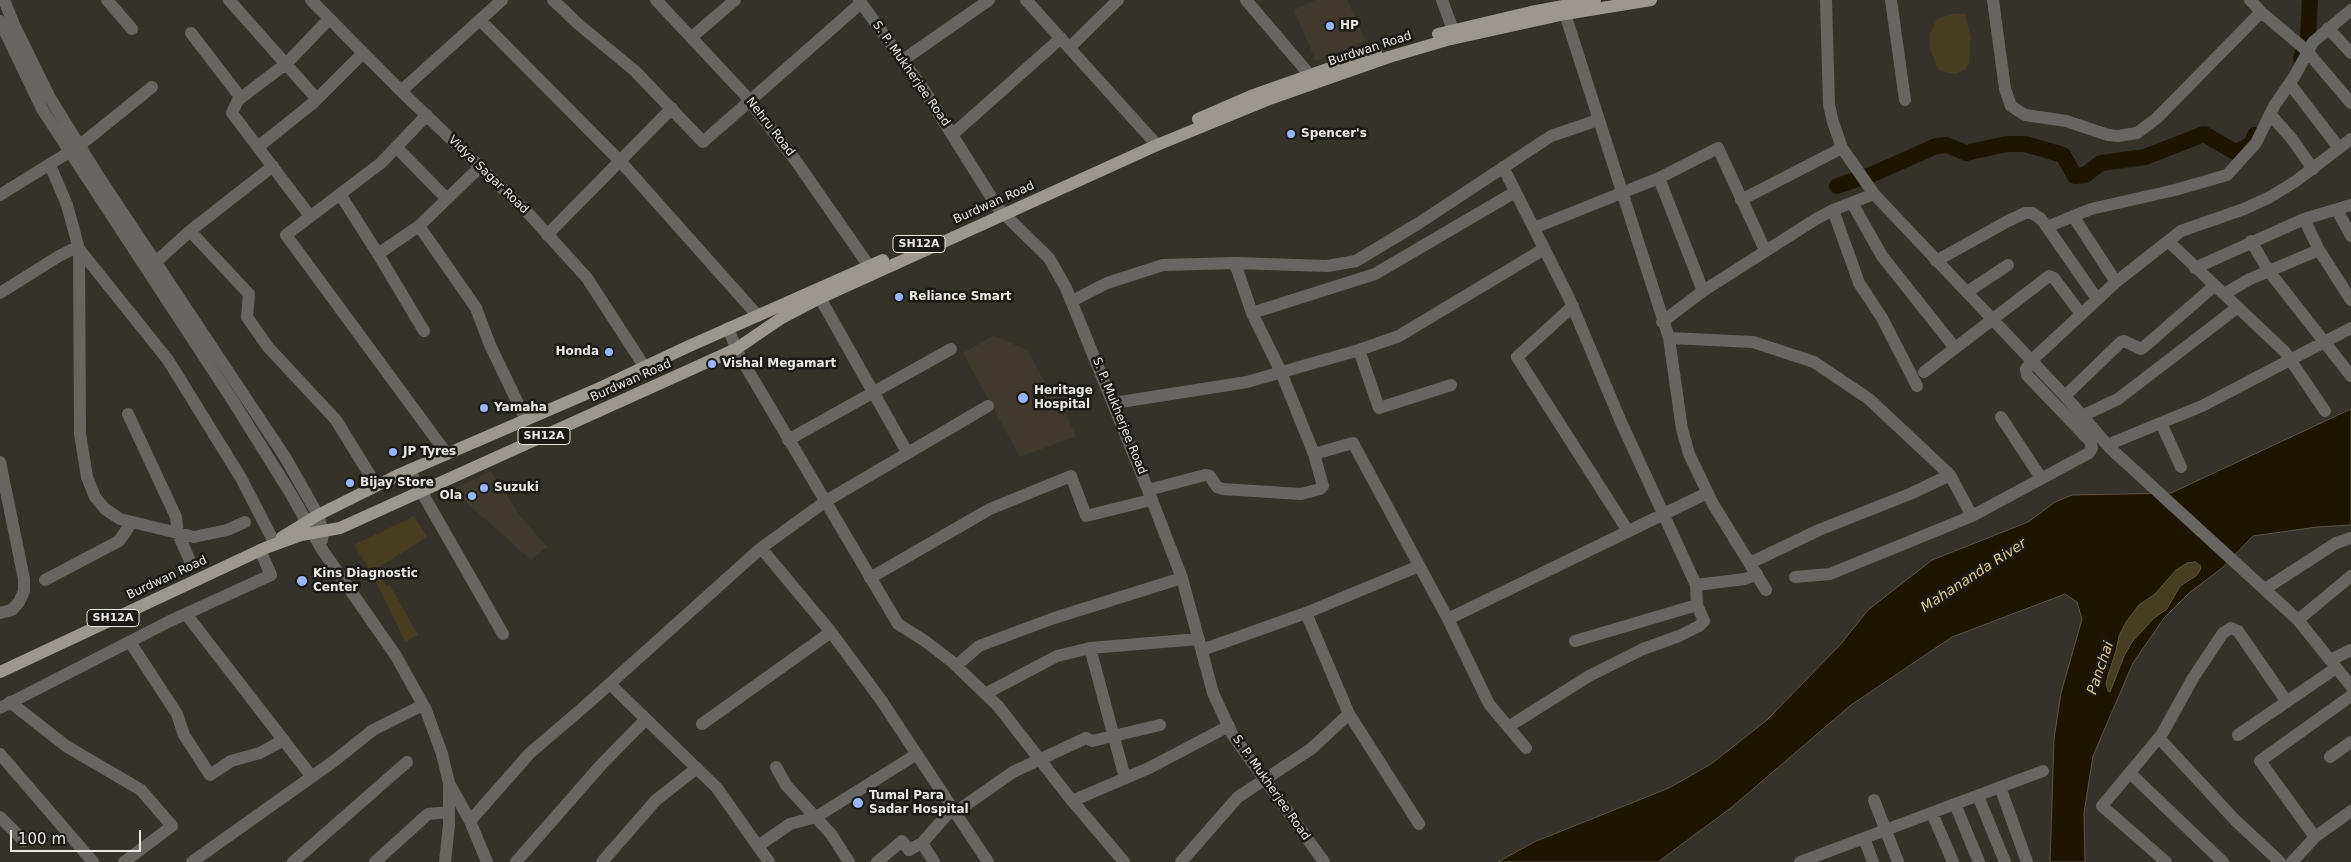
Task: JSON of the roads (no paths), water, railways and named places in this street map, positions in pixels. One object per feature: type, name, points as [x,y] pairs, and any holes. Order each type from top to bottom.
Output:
[{"type":"main road","name":"Burdwan Road","points":[[0,672],[266,546],[312,518],[409,470],[526,420],[728,328],[871,270],[1251,96],[1309,74],[1453,30],[1594,0]]},
{"type":"main road","name":"Burdwan Road","points":[[1154,142],[1389,56],[1560,7],[1651,0]]},
{"type":"main road","name":"Burdwan Road","points":[[266,546],[301,535],[340,528],[736,349],[780,319],[871,270]]},
{"type":"street","points":[[4,0],[74,150]]},
{"type":"street","points":[[108,0],[132,29]]},
{"type":"street","points":[[229,0],[287,63],[316,98]]},
{"type":"street","name":"Vidya Sagar Road","points":[[311,0],[480,167],[587,278],[644,366]]},
{"type":"street","points":[[401,91],[502,0]]},
{"type":"street","points":[[553,0],[577,23],[635,71],[703,142],[860,1]]},
{"type":"street","name":"Nehru Road","points":[[656,0],[745,95],[796,161],[871,270]]},
{"type":"street","points":[[692,38],[735,0]]},
{"type":"street","points":[[902,60],[989,0]]},
{"type":"street","points":[[1026,0],[1066,42],[1154,142]]},
{"type":"street","points":[[953,134],[1118,0]]},
{"type":"street","points":[[1246,0],[1309,74]]},
{"type":"street","points":[[1442,0],[1453,30]]},
{"type":"street","points":[[1826,0],[1829,105],[1842,148],[1874,194],[2032,360],[2110,448],[2298,620],[2351,686]]},
{"type":"street","points":[[1891,0],[1905,100]]},
{"type":"street","points":[[1994,0],[2005,89],[2011,106],[2024,115],[2066,121],[2108,135],[2118,136],[2137,133],[2157,118],[2261,12]]},
{"type":"street","points":[[2250,0],[2305,50],[2351,103]]},
{"type":"street","points":[[2348,0],[2351,4]]},
{"type":"street","name":"S. P. Mukherjee Road","points":[[860,1],[953,134],[1000,211],[1050,258],[1072,301],[1182,578],[1214,693],[1229,726],[1324,862]]},
{"type":"street","points":[[1560,7],[1668,338],[1688,454],[1707,493],[1766,590]]},
{"type":"street","points":[[2047,227],[2091,209],[2175,190],[2227,175],[2256,143],[2270,114],[2290,84],[2305,50],[2328,28],[2351,10]]},
{"type":"street","points":[[310,216],[232,113],[233,106],[241,98],[287,63],[329,19]]},
{"type":"street","points":[[480,20],[620,161],[758,316]]},
{"type":"street","points":[[0,21],[42,109],[74,150],[152,266],[233,401],[312,518],[321,548],[396,656],[423,705],[442,754],[448,783],[449,812],[445,862]]},
{"type":"street","points":[[2328,28],[2351,53]]},
{"type":"street","points":[[191,33],[241,98]]},
{"type":"street","points":[[258,146],[313,103],[363,53]]},
{"type":"street","points":[[2290,84],[2339,148]]},
{"type":"street","points":[[0,195],[74,150],[152,87]]},
{"type":"street","points":[[547,235],[672,108]]},
{"type":"street","points":[[2270,114],[2292,139],[2313,169]]},
{"type":"street","points":[[427,115],[381,163],[286,235],[447,454]]},
{"type":"street","points":[[1072,301],[1108,283],[1162,265],[1235,263],[1326,266],[1356,261],[1419,223],[1551,136],[1598,120]]},
{"type":"street","points":[[1795,577],[1830,574],[1972,516],[2089,453],[2092,448],[2090,441],[2027,375],[2026,369],[2032,360],[2116,282],[2168,241],[2188,228],[2244,209],[2270,197],[2313,169],[2351,138]]},
{"type":"street","points":[[396,147],[446,199]]},
{"type":"street","points":[[1534,228],[1659,178],[1718,148],[1764,250]]},
{"type":"street","points":[[1741,200],[1842,148]]},
{"type":"street","points":[[50,165],[67,205],[79,249],[80,434],[87,477],[95,497],[104,509],[120,519],[194,537],[234,528],[245,522]]},
{"type":"street","points":[[152,266],[190,231],[273,166]]},
{"type":"street","points":[[378,254],[419,226],[480,167]]},
{"type":"street","points":[[1502,167],[1573,306],[1620,422],[1696,585],[1697,605],[1704,621],[1699,626],[1679,636],[1643,649],[1589,676],[1508,727]]},
{"type":"street","points":[[1659,178],[1702,291]]},
{"type":"street","points":[[1252,313],[1375,274],[1515,192]]},
{"type":"street","points":[[340,194],[424,331]]},
{"type":"street","points":[[1662,322],[1702,291],[1764,250],[1833,210],[1874,194]]},
{"type":"street","points":[[1852,203],[1882,256],[1955,348]]},
{"type":"street","points":[[2195,268],[2304,220],[2351,205]]},
{"type":"street","points":[[1833,210],[1859,283],[1882,318],[1917,386]]},
{"type":"street","points":[[2337,210],[2351,236]]},
{"type":"street","points":[[1936,261],[2008,221],[2025,214],[2037,215],[2097,299]]},
{"type":"street","points":[[2073,216],[2116,282]]},
{"type":"street","points":[[2304,220],[2319,250],[2351,300]]},
{"type":"street","points":[[419,226],[476,308],[490,345],[526,420]]},
{"type":"street","points":[[190,231],[249,294],[247,318],[268,347],[336,420],[376,486]]},
{"type":"street","points":[[2168,241],[2291,360],[2325,411]]},
{"type":"street","points":[[2251,242],[2268,270],[2351,376]]},
{"type":"street","points":[[1114,403],[1247,382],[1359,350],[1400,336],[1544,248]]},
{"type":"street","points":[[0,293],[59,256],[71,250],[79,249]]},
{"type":"street","points":[[79,249],[168,360],[241,478],[266,546],[271,575],[186,614],[5,705],[66,746],[141,790],[172,826],[124,862]]},
{"type":"street","points":[[2065,396],[2121,342],[2124,341],[2141,349],[2219,290],[2319,250]]},
{"type":"street","points":[[870,578],[990,509],[1071,476],[1086,516],[1205,475],[1210,476],[1217,487],[1222,489],[1288,495],[1320,490],[1323,486],[1314,454],[1281,372],[1252,313],[1235,263]]},
{"type":"street","points":[[1967,292],[2008,265]]},
{"type":"street","points":[[1924,372],[2049,276],[2054,278],[2081,314]]},
{"type":"street","points":[[820,298],[907,452]]},
{"type":"street","points":[[1573,306],[1517,357],[1628,532]]},
{"type":"street","points":[[2082,416],[2118,399],[2238,307]]},
{"type":"street","points":[[728,328],[736,349],[788,440],[898,624],[925,641],[956,666],[998,706],[1072,801],[1124,862]]},
{"type":"street","points":[[2110,448],[2161,423],[2202,406],[2351,328]]},
{"type":"street","points":[[1668,338],[1753,342],[1814,362],[1869,399],[1950,474],[1972,516]]},
{"type":"street","points":[[788,440],[951,349]]},
{"type":"street","points":[[1359,350],[1379,408],[1451,384]]},
{"type":"street","points":[[470,821],[530,753],[761,548],[826,501],[988,406]]},
{"type":"street","points":[[128,414],[176,516],[178,534],[191,563]]},
{"type":"street","points":[[2001,417],[2041,478]]},
{"type":"street","points":[[2161,423],[2180,467]]},
{"type":"street","points":[[1314,454],[1353,443],[1448,619],[1489,704],[1526,748]]},
{"type":"street","points":[[0,462],[24,579],[24,591],[19,602],[12,610],[0,613]]},
{"type":"street","points":[[409,470],[503,634]]},
{"type":"street","points":[[1696,585],[1745,580],[1753,568],[1819,530],[1910,494],[1950,474]]},
{"type":"street","points":[[1448,619],[1707,493]]},
{"type":"street","points":[[45,580],[120,541],[132,522]]},
{"type":"street","points":[[2265,589],[2336,543],[2351,538]]},
{"type":"street","points":[[761,548],[831,632],[881,700],[988,862]]},
{"type":"street","points":[[985,694],[1057,656],[1090,648],[1200,645],[1306,613],[1419,566]]},
{"type":"street","points":[[2298,620],[2351,576]]},
{"type":"street","points":[[956,666],[979,646],[1054,618],[1182,578]]},
{"type":"street","points":[[1575,641],[1697,605]]},
{"type":"street","points":[[1306,613],[1349,714],[1419,824]]},
{"type":"street","points":[[186,614],[312,777]]},
{"type":"street","points":[[2166,862],[2102,806],[2159,738],[2193,678],[2223,634],[2231,628],[2238,631],[2287,702]]},
{"type":"street","points":[[702,724],[831,632]]},
{"type":"street","points":[[130,642],[177,714],[184,735],[210,775],[231,761],[260,753],[284,740]]},
{"type":"street","points":[[1090,648],[1125,778]]},
{"type":"street","points":[[2238,735],[2287,702],[2351,650]]},
{"type":"street","points":[[610,684],[717,788],[769,862]]},
{"type":"street","points":[[2315,837],[2260,761],[2351,696]]},
{"type":"street","points":[[192,862],[312,777],[373,730],[423,705]]},
{"type":"street","points":[[1181,862],[1238,797],[1311,749],[1349,714]]},
{"type":"street","points":[[516,862],[601,765],[646,719]]},
{"type":"street","points":[[877,862],[902,841],[909,850],[922,843],[955,810],[1013,772],[1039,759],[1086,738],[1092,741],[1160,725]]},
{"type":"street","points":[[1072,801],[1125,778],[1229,726]]},
{"type":"street","points":[[2159,738],[2228,813],[2280,862]]},
{"type":"street","points":[[2330,757],[2351,742]]},
{"type":"street","points":[[0,754],[93,862]]},
{"type":"street","points":[[758,846],[790,824],[816,817],[917,754]]},
{"type":"street","points":[[293,862],[407,762]]},
{"type":"street","points":[[776,767],[786,784],[831,834],[850,862]]},
{"type":"street","points":[[602,862],[656,800],[697,768]]},
{"type":"street","points":[[1800,862],[1831,857],[1864,838],[2043,771]]},
{"type":"street","points":[[2130,773],[2223,862]]},
{"type":"street","points":[[448,783],[470,821],[487,862]]},
{"type":"street","points":[[2000,788],[2027,862]]},
{"type":"street","points":[[1978,796],[2005,862]]},
{"type":"street","points":[[1874,800],[1898,862]]},
{"type":"street","points":[[1955,804],[1979,862]]},
{"type":"street","points":[[2292,862],[2315,837],[2351,811]]},
{"type":"street","points":[[375,862],[428,814],[449,812]]},
{"type":"street","points":[[1932,813],[1953,862]]},
{"type":"street","points":[[0,817],[24,841]]},
{"type":"street","points":[[1864,838],[1873,862]]},
{"type":"street","points":[[922,843],[934,862]]},
{"type":"water","points":[[2351,409],[2351,525],[2317,527],[2253,536],[2222,568],[2189,593],[2164,618],[2133,663],[2093,756],[2084,813],[2085,862],[2050,862],[2054,739],[2061,693],[2082,619],[2077,602],[2065,594],[1952,637],[1851,705],[1732,807],[1658,862],[1498,862],[1534,842],[1669,788],[1711,764],[1767,720],[1840,645],[1868,610],[1932,560],[2028,522],[2055,502],[2072,495],[2171,493]],"holes":[[[2195,562],[2201,566],[2196,576],[2180,586],[2167,609],[2153,619],[2132,642],[2124,656],[2110,692],[2108,691],[2106,684],[2108,675],[2119,636],[2126,622],[2139,605],[2155,594],[2176,570],[2187,563]]]},
{"type":"waterway","points":[[2301,58],[2308,39],[2310,0]]},
{"type":"waterway","points":[[1837,186],[1873,174],[1936,146],[1947,145],[1966,153],[2006,144],[2025,144],[2063,155],[2075,176],[2085,175],[2101,163],[2145,157],[2204,134],[2235,152],[2252,143],[2255,135]]},
{"type":"place","name":"HP","points":[[1330,26]]},
{"type":"place","name":"Spencer's","points":[[1291,134]]},
{"type":"place","name":"Reliance Smart","points":[[899,297]]},
{"type":"place","name":"Honda","points":[[609,352]]},
{"type":"place","name":"Vishal Megamart","points":[[712,364]]},
{"type":"place","name":"Heritage Hospital","points":[[1023,398]]},
{"type":"place","name":"Yamaha","points":[[484,408]]},
{"type":"place","name":"JP Tyres","points":[[393,452]]},
{"type":"place","name":"Bijay Store","points":[[350,483]]},
{"type":"place","name":"Suzuki","points":[[484,488]]},
{"type":"place","name":"Ola","points":[[472,496]]},
{"type":"place","name":"Kins Diagnostic Center","points":[[302,581]]},
{"type":"place","name":"Tumal Para Sadar Hospital","points":[[858,803]]},
{"type":"water label","name":"Mahananda River","points":[[1974,576]]},
{"type":"water label","name":"Panchai","points":[[2101,668]]}]
